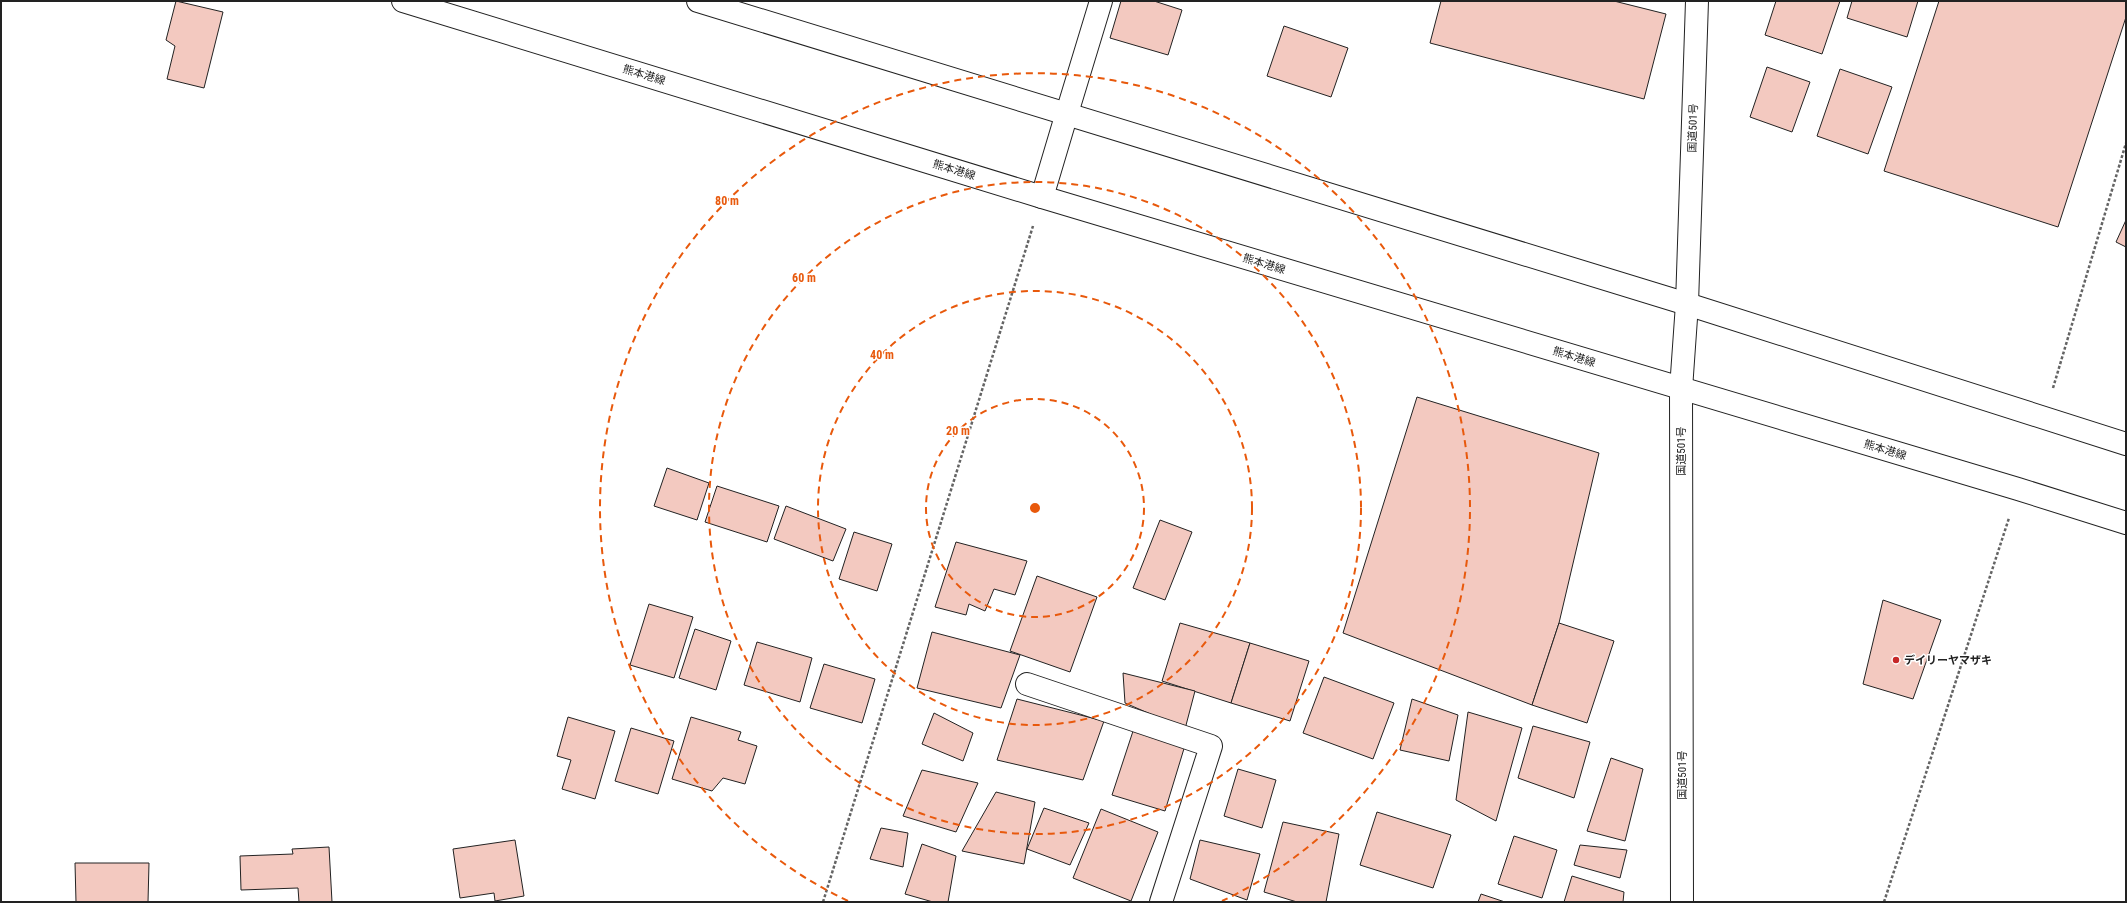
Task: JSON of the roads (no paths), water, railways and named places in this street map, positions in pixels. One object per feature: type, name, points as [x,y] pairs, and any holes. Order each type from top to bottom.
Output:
[{"type":"main road","name":"熊本港線","points":[[403,1],[1042,197],[2018,489],[2126,524]]},
{"type":"main road","points":[[698,1],[1687,304],[2044,420],[2126,444]]},
{"type":"main road","points":[[1042,197],[1066,113],[1101,1]]},
{"type":"main road","name":"国道501号","points":[[1682,902],[1681,389],[1687,304],[1697,1]]},
{"type":"main road","points":[[1027,684],[1211,746],[1161,902]]},
{"type":"place","name":"デイリーヤマザキ","points":[[1896,660]]}]
